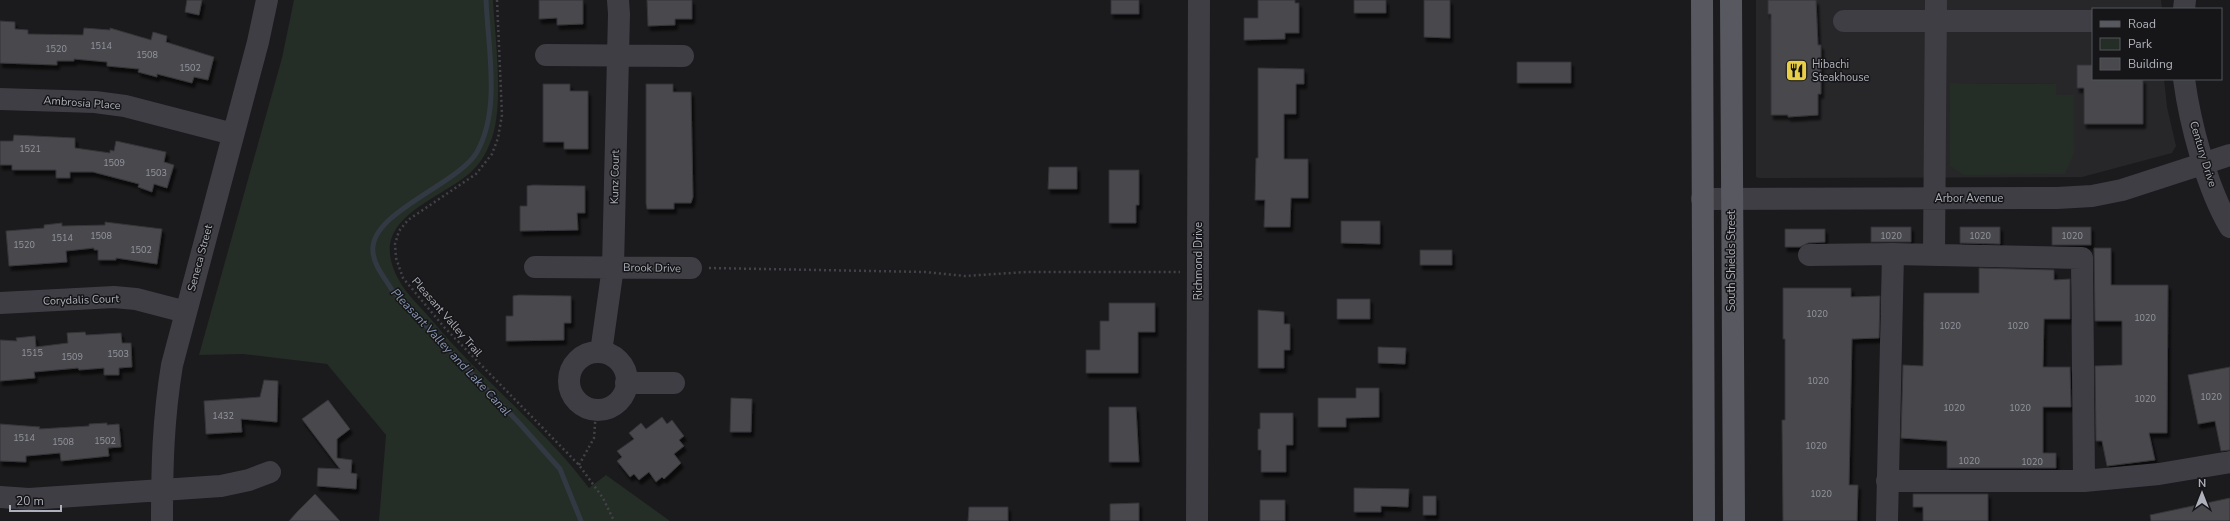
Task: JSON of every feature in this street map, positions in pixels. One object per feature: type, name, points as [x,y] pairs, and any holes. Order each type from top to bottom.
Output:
[{"type":"main road","points":[[1702,0],[1704,521]]},
{"type":"main road","name":"South Shields Street","points":[[1731,0],[1734,521]]},
{"type":"street","name":"Seneca Street","points":[[162,521],[164,413],[172,365],[267,0]]},
{"type":"street","name":"Kunz Court","points":[[601,352],[613,267],[618,0]]},
{"type":"street","name":"Richmond Drive","points":[[1197,521],[1199,0]]},
{"type":"street","points":[[1844,22],[1936,10],[2092,21]]},
{"type":"street","points":[[1934,254],[1936,10]]},
{"type":"street","points":[[546,55],[683,56]]},
{"type":"street","name":"Century Drive","points":[[2184,80],[2193,124],[2204,163],[2230,227]]},
{"type":"street","name":"Ambrosia Place","points":[[0,99],[95,102],[124,106],[233,134]]},
{"type":"street","name":"Arbor Avenue","points":[[1702,199],[2057,198],[2092,196],[2122,190],[2230,155]]},
{"type":"street","points":[[1887,521],[1893,254]]},
{"type":"street","points":[[1809,255],[1934,254],[2082,258],[2084,481]]},
{"type":"street","name":"Brook Drive","points":[[535,267],[691,268]]},
{"type":"street","name":"Corydalis Court","points":[[0,303],[114,297],[136,300],[186,312]]},
{"type":"street","points":[[601,352],[610,355],[618,361],[624,369],[626,383],[622,397],[615,404],[606,409],[596,410],[579,404],[573,397],[569,379],[576,362],[583,356],[601,352]]},
{"type":"street","points":[[626,383],[674,383]]},
{"type":"street","points":[[1887,481],[2084,481],[2159,474],[2230,462]]},
{"type":"street","points":[[0,497],[29,499],[221,486],[249,480],[270,472]]},
{"type":"path","name":"Pleasant Valley Trail","points":[[497,0],[502,115],[498,138],[492,154],[476,174],[408,220],[399,230],[395,244],[396,258],[403,278],[444,327],[579,465],[603,498],[614,521]]},
{"type":"path","points":[[691,268],[925,272],[965,276],[1026,272],[1169,273],[1198,271]]},
{"type":"path","points":[[579,465],[594,438],[596,410]]},
{"type":"shaded area","points":[[1756,0],[2161,0],[2162,8],[2092,8],[2092,80],[2164,80],[2167,107],[2176,146],[2172,153],[2082,177],[1756,177]],"holes":[[[1950,83],[2055,84],[2056,95],[1950,166]]]},
{"type":"green space","points":[[294,0],[493,0],[498,93],[495,129],[490,143],[482,159],[470,173],[408,215],[397,228],[391,242],[391,259],[399,280],[409,295],[469,361],[551,443],[589,488],[606,475],[670,521],[379,521],[386,435],[327,364],[243,354],[199,355],[282,58]]},
{"type":"green space","points":[[1950,83],[2056,84],[2056,95],[2074,95],[2074,153],[2065,174],[1964,175],[1950,166]]},
{"type":"building","points":[[187,0],[202,0],[199,15],[185,12]]},
{"type":"building","points":[[539,0],[583,0],[583,24],[557,25],[557,18],[539,19]]},
{"type":"building","points":[[647,0],[692,0],[692,19],[675,19],[675,25],[648,26]]},
{"type":"building","points":[[1111,0],[1139,0],[1139,14],[1111,14]]},
{"type":"building","points":[[1258,0],[1295,0],[1295,3],[1299,3],[1299,33],[1285,33],[1285,39],[1244,40],[1244,18],[1258,18]]},
{"type":"building","points":[[1354,0],[1386,0],[1386,13],[1354,13]]},
{"type":"building","points":[[1424,0],[1450,0],[1450,38],[1424,37]]},
{"type":"building","name":"Hibachi Steakhouse","points":[[1768,0],[1816,0],[1818,45],[1821,45],[1821,94],[1818,94],[1818,115],[1788,117],[1788,115],[1771,115],[1771,14],[1768,14]]},
{"type":"building","points":[[0,21],[15,22],[15,29],[28,30],[28,34],[83,35],[84,28],[110,30],[110,28],[151,40],[153,32],[167,36],[166,42],[214,57],[208,80],[194,77],[192,83],[157,74],[157,77],[138,72],[139,69],[107,66],[107,62],[74,59],[74,61],[57,61],[57,65],[0,63]]},
{"type":"building","points":[[1517,62],[1571,62],[1571,83],[1517,83]]},
{"type":"building","points":[[2077,65],[2092,65],[2092,80],[2143,80],[2143,124],[2084,124],[2084,88],[2077,88]]},
{"type":"building","points":[[1258,68],[1304,69],[1304,84],[1296,84],[1296,114],[1284,114],[1284,159],[1308,159],[1308,198],[1291,198],[1290,227],[1264,227],[1265,200],[1255,200],[1256,158],[1258,158]]},
{"type":"building","points":[[543,84],[570,84],[570,91],[588,91],[588,149],[564,149],[564,142],[543,142]]},
{"type":"building","points":[[646,84],[673,84],[673,92],[691,92],[693,197],[691,203],[674,203],[674,209],[647,209]]},
{"type":"building","points":[[14,135],[75,138],[75,148],[110,153],[110,150],[114,151],[116,141],[166,152],[164,162],[174,165],[167,188],[154,184],[152,192],[138,187],[139,184],[93,172],[70,172],[70,178],[56,178],[56,170],[12,170],[12,165],[0,165],[0,141],[13,141]]},
{"type":"building","points":[[1049,167],[1077,167],[1077,189],[1048,189]]},
{"type":"building","points":[[1109,170],[1139,170],[1139,205],[1136,205],[1136,223],[1109,223]]},
{"type":"building","points":[[527,186],[585,186],[585,213],[577,213],[578,230],[520,231],[520,206],[527,206]]},
{"type":"building","points":[[1341,221],[1380,221],[1380,244],[1341,243]]},
{"type":"building","points":[[105,222],[162,229],[157,264],[116,258],[116,260],[98,260],[98,250],[94,250],[94,248],[66,251],[67,262],[9,266],[6,231],[44,228],[44,225],[62,223],[62,226],[105,225]]},
{"type":"building","points":[[1871,227],[1911,227],[1911,242],[1871,242]]},
{"type":"building","points":[[1960,227],[2000,227],[2000,244],[1960,243]]},
{"type":"building","points":[[2052,227],[2091,227],[2091,245],[2052,245]]},
{"type":"building","points":[[1785,229],[1825,229],[1825,242],[1808,243],[1800,247],[1785,247]]},
{"type":"building","points":[[2094,248],[2111,248],[2111,285],[2168,285],[2167,433],[2149,433],[2155,460],[2107,466],[2102,441],[2096,441],[2095,366],[2122,365],[2122,321],[2095,321]]},
{"type":"building","points":[[1420,250],[1452,250],[1452,265],[1420,265]]},
{"type":"building","points":[[1979,268],[2054,270],[2054,280],[2070,279],[2070,319],[2044,319],[2043,367],[2070,367],[2071,407],[2043,407],[2043,453],[2056,453],[2056,468],[1947,468],[1947,441],[1901,438],[1903,365],[1923,366],[1924,293],[1979,293]]},
{"type":"building","points":[[1783,288],[1851,288],[1851,297],[1880,296],[1879,338],[1852,339],[1849,485],[1858,485],[1857,521],[1783,521],[1782,420],[1785,420],[1785,339],[1783,339]]},
{"type":"building","points":[[513,296],[571,296],[571,323],[564,323],[564,340],[506,341],[506,316],[513,316]]},
{"type":"building","points":[[1337,299],[1370,299],[1370,319],[1337,319]]},
{"type":"building","points":[[1109,303],[1155,303],[1155,332],[1138,332],[1138,373],[1086,373],[1086,350],[1100,350],[1100,321],[1109,321]]},
{"type":"building","points":[[1258,310],[1284,312],[1284,324],[1290,324],[1290,350],[1284,350],[1284,368],[1258,368]]},
{"type":"building","points":[[85,332],[86,335],[121,333],[122,343],[131,343],[132,367],[119,368],[119,375],[104,375],[104,368],[79,370],[78,368],[34,372],[35,378],[0,381],[0,340],[17,341],[16,338],[35,336],[36,347],[68,343],[67,333]]},
{"type":"building","points":[[1378,347],[1406,348],[1405,364],[1378,363]]},
{"type":"building","points":[[2230,367],[2230,450],[2221,451],[2215,421],[2198,424],[2188,375]]},
{"type":"building","points":[[264,380],[278,381],[277,422],[241,419],[242,432],[206,434],[204,401],[260,397]]},
{"type":"building","points":[[1356,388],[1379,388],[1379,417],[1346,418],[1346,427],[1318,427],[1318,398],[1356,398]]},
{"type":"building","points":[[731,398],[752,399],[751,432],[730,432]]},
{"type":"building","points":[[328,400],[350,429],[337,439],[337,458],[352,460],[351,473],[357,474],[356,489],[317,486],[318,468],[340,469],[302,419]]},
{"type":"building","points":[[1109,407],[1136,407],[1139,462],[1109,462]]},
{"type":"building","points":[[1260,413],[1293,413],[1293,445],[1286,445],[1286,472],[1261,472],[1261,450],[1258,450]]},
{"type":"building","points":[[662,417],[667,424],[672,420],[684,436],[679,440],[684,446],[674,454],[681,463],[664,479],[662,477],[656,482],[649,472],[639,480],[634,474],[630,477],[617,461],[622,457],[617,451],[634,439],[629,433],[641,423],[646,429]]},
{"type":"building","points":[[107,423],[107,425],[119,424],[121,447],[108,448],[109,456],[61,461],[60,453],[26,456],[26,462],[0,461],[0,424],[40,427],[39,429],[89,426],[89,424]]},
{"type":"building","points":[[1354,488],[1409,489],[1408,507],[1381,506],[1381,512],[1354,512]]},
{"type":"building","points":[[315,494],[340,521],[289,521],[297,512]]},
{"type":"building","points":[[1913,494],[1988,494],[1988,521],[1923,521],[1923,507],[1913,507]]},
{"type":"building","points":[[1423,496],[1436,496],[1436,515],[1423,515]]},
{"type":"building","points":[[2230,498],[2230,521],[2151,521],[2150,515]]},
{"type":"building","points":[[1260,500],[1285,500],[1285,521],[1260,521]]},
{"type":"building","points":[[1139,503],[1139,521],[1110,521],[1110,504]]},
{"type":"building","points":[[969,507],[1008,507],[1008,521],[968,521]]},
{"type":"waterway","name":"Pleasant Valley and Lake Canal","points":[[486,0],[491,98],[489,117],[477,152],[467,164],[452,176],[416,199],[385,224],[375,238],[373,252],[375,262],[392,290],[520,424],[560,469],[581,521]]},
{"type":"place","name":"Hibachi Steakhouse","points":[[1796,70]]}]
